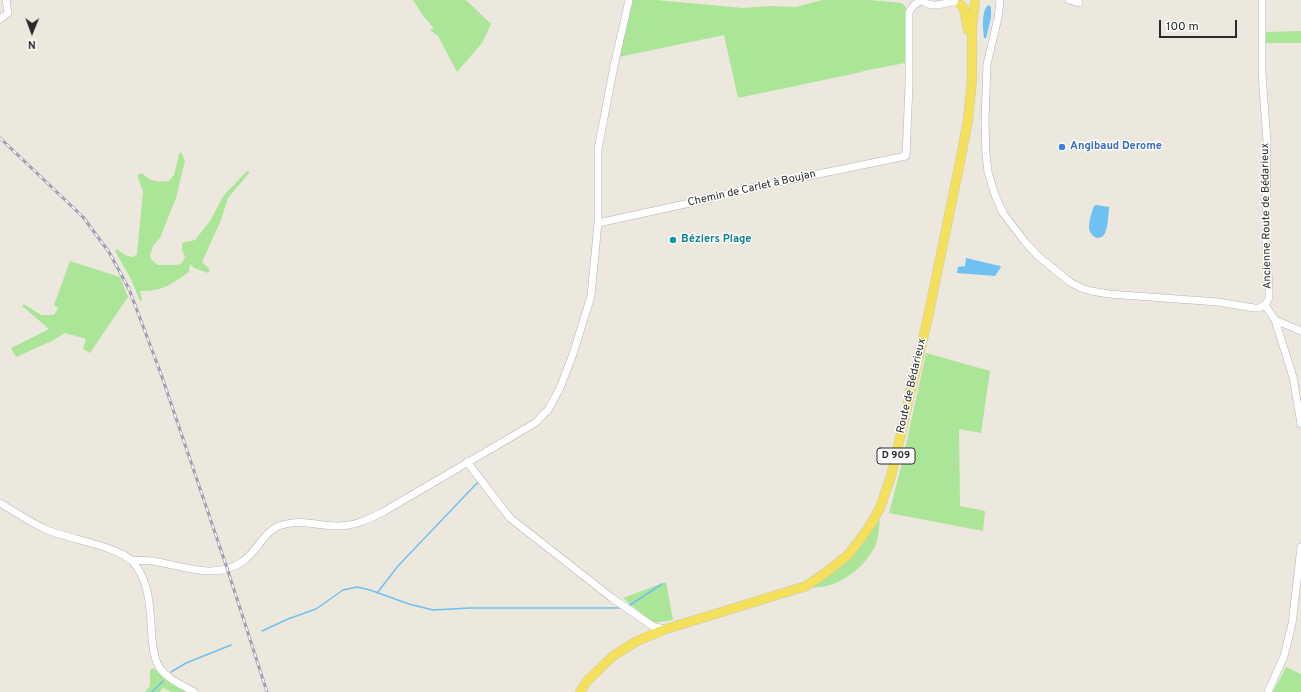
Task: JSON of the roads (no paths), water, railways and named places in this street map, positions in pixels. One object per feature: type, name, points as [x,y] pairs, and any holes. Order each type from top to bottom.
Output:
[{"type":"main road","points":[[957,2],[966,6],[976,2]]},
{"type":"main road","name":"Route de Bédarieux","points":[[957,2],[964,9],[972,45]]},
{"type":"main road","name":"Route de Bédarieux","points":[[580,692],[587,681],[612,656],[637,641],[666,629],[806,586],[849,554],[867,530],[880,508],[892,476],[928,317],[965,134],[972,80],[972,26],[976,2]]},
{"type":"street","points":[[0,19],[8,13],[6,0]]},
{"type":"street","points":[[132,560],[152,561],[185,569],[209,571],[227,568],[240,563],[246,559],[269,533],[282,525],[299,522],[336,526],[359,524],[383,512],[535,423],[548,410],[560,388],[573,354],[591,296],[598,223],[598,149],[629,0]]},
{"type":"street","points":[[922,0],[926,4],[932,5],[957,2]]},
{"type":"street","name":"Chemin de Carlet à Boujan","points":[[598,223],[713,198],[755,187],[906,156],[909,85],[909,12],[914,5],[922,0]]},
{"type":"street","points":[[1000,0],[998,18],[988,64],[985,122],[986,155],[988,172],[995,195],[1003,213],[1025,242],[1040,257],[1070,282],[1091,291],[1109,294],[1218,302],[1254,308],[1259,308],[1265,305]]},
{"type":"street","points":[[1069,0],[1079,3]]},
{"type":"street","name":"Ancienne Route de Bédarieux","points":[[1262,0],[1262,73],[1266,142],[1266,242],[1269,286],[1269,298],[1265,305],[1275,320],[1293,377],[1301,424]]},
{"type":"street","points":[[1275,320],[1301,331]]},
{"type":"street","points":[[467,462],[510,518],[621,604],[654,627],[666,629]]},
{"type":"street","points":[[0,503],[44,528],[59,534],[118,551],[132,560],[139,570],[148,592],[154,654],[160,668],[169,678],[194,692]]},
{"type":"street","points":[[1268,692],[1284,656],[1292,624],[1301,547]]},
{"type":"water","points":[[988,5],[991,7],[991,18],[986,38],[984,38],[983,16]]},
{"type":"water","points":[[1094,206],[1109,207],[1106,231],[1100,238],[1095,237],[1089,230],[1092,213]]},
{"type":"water","points":[[966,258],[1001,267],[995,276],[957,273],[958,267],[965,266]]},
{"type":"waterway","points":[[377,593],[398,566],[479,481]]},
{"type":"waterway","points":[[630,605],[662,584]]},
{"type":"waterway","points":[[262,631],[288,619],[316,609],[343,590],[357,587],[409,604],[433,610],[469,608],[622,608]]},
{"type":"waterway","points":[[171,672],[186,663],[231,645]]},
{"type":"waterway","points":[[152,692],[163,681]]},
{"type":"railway","points":[[0,138],[83,217],[109,252],[129,289],[161,374],[227,568],[267,692]]},
{"type":"place","name":"Angibaud Derome","points":[[1062,147]]},
{"type":"place","name":"Béziers Plage","points":[[673,240]]}]
